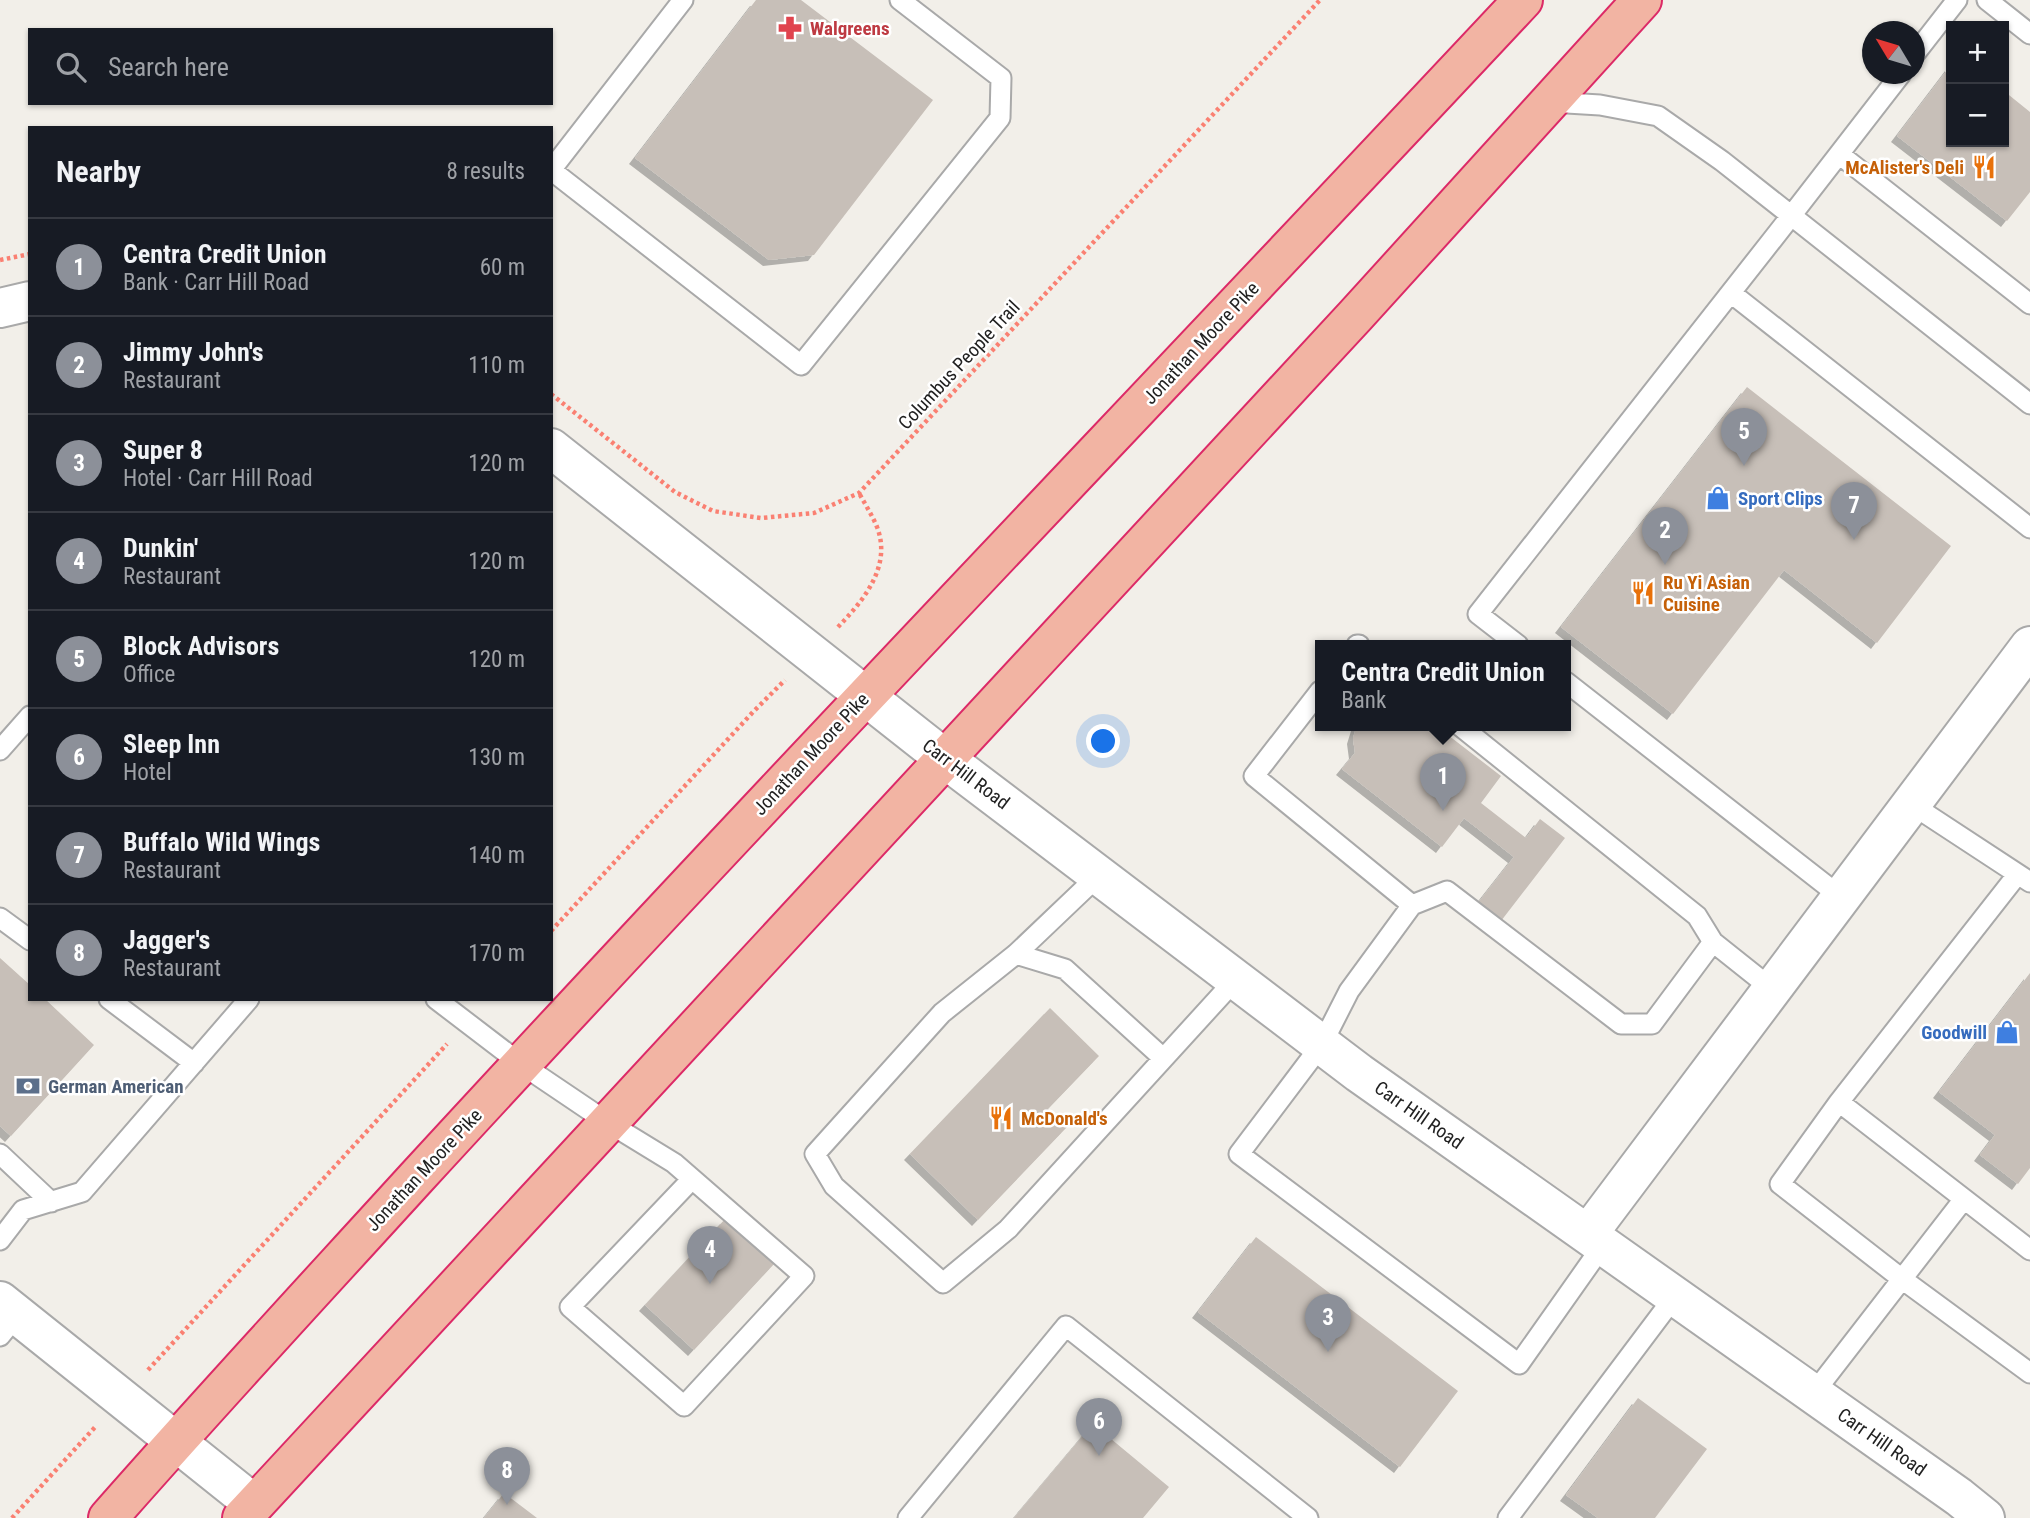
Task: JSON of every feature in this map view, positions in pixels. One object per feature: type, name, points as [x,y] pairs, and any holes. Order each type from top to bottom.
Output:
[{"type":"highway","name":"Jonathan Moore Pike","points":[[108,1518],[175,1441],[521,1064],[1523,0]]},
{"type":"highway","points":[[255,1513],[607,1122],[1356,315],[1642,0]]},
{"type":"street","points":[[0,308],[28,301]]},
{"type":"street","name":"Carr Hill Road","points":[[553,450],[944,758],[1322,1044],[1985,1518]]},
{"type":"street","points":[[1595,1240],[1772,989],[2030,646]]},
{"type":"street","points":[[6,1317],[175,1441],[255,1513]]},
{"type":"lane","points":[[553,167],[683,0]]},
{"type":"lane","points":[[553,172],[801,365],[1000,118],[1001,78],[900,0]]},
{"type":"lane","points":[[1925,41],[1957,0]]},
{"type":"lane","points":[[1987,0],[2030,34]]},
{"type":"lane","points":[[1512,640],[1478,614],[1893,84]]},
{"type":"lane","points":[[1549,102],[1600,105],[1658,116],[1722,161],[2030,404]]},
{"type":"lane","points":[[1839,154],[2030,304]]},
{"type":"lane","points":[[1731,293],[2030,528]]},
{"type":"lane","points":[[1571,686],[1841,897]]},
{"type":"lane","points":[[1315,699],[1254,776],[1412,905]]},
{"type":"lane","points":[[0,750],[28,718]]},
{"type":"lane","points":[[1466,731],[1697,916],[1713,942],[1772,989]]},
{"type":"lane","points":[[1911,804],[2023,878],[1839,1102],[1780,1184],[1902,1279],[2030,1373]]},
{"type":"lane","points":[[1099,875],[1016,954],[942,1013],[815,1154],[834,1186],[943,1283],[1008,1229],[1236,979]]},
{"type":"lane","points":[[1595,1240],[1519,1364],[1239,1154],[1322,1044],[1349,991],[1412,905],[1447,891],[1621,1024],[1652,1024],[1713,942]]},
{"type":"lane","points":[[0,918],[28,939]]},
{"type":"lane","points":[[1016,954],[1065,969],[1163,1058]]},
{"type":"lane","points":[[112,1001],[194,1063]]},
{"type":"lane","points":[[0,1240],[23,1210],[82,1192],[247,1001]]},
{"type":"lane","points":[[439,1001],[521,1064],[674,1163],[804,1276],[684,1406],[570,1307],[692,1179]]},
{"type":"lane","points":[[1839,1102],[2030,1250]]},
{"type":"lane","points":[[0,1154],[51,1202]]},
{"type":"lane","points":[[1814,1394],[1964,1199]]},
{"type":"lane","points":[[1508,1518],[1675,1296]]},
{"type":"lane","points":[[908,1518],[1066,1325],[1308,1518]]},
{"type":"path","name":"Columbus People Trail","points":[[553,396],[675,492],[713,511],[761,518],[814,513],[859,493],[1320,0]]},
{"type":"path","points":[[0,260],[28,254]]},
{"type":"path","points":[[852,612],[874,581],[883,556],[877,528],[859,493]]},
{"type":"path","points":[[553,929],[753,712]]},
{"type":"path","points":[[152,1366],[447,1043]]},
{"type":"path","points":[[12,1518],[87,1436]]},
{"type":"building","name":"Walgreens","points":[[756,0],[801,0],[933,100],[814,255],[769,260],[635,158]]},
{"type":"building","name":"McAlister's Deli","points":[[1946,72],[1946,147],[2009,147],[2009,95],[2030,112],[2030,192],[2007,221],[1897,136]]},
{"type":"building","points":[[1747,387],[1951,546],[1877,643],[1784,570],[1673,714],[1561,627]]},
{"type":"building","points":[[1355,731],[1443,731],[1501,776],[1481,803],[1526,838],[1540,819],[1565,838],[1501,921],[1478,903],[1514,857],[1464,818],[1442,847],[1342,769],[1355,753],[1353,738]]},
{"type":"building","name":"German American","points":[[0,958],[28,983],[28,1001],[47,1001],[94,1045],[11,1136],[0,1126]]},
{"type":"building","name":"Goodwill","points":[[2030,973],[2030,1168],[2018,1184],[1980,1155],[1995,1135],[1939,1092]]},
{"type":"building","name":"McDonald's","points":[[1050,1008],[1099,1056],[1048,1109],[1067,1127],[978,1220],[910,1154]]},
{"type":"building","points":[[726,1218],[775,1263],[694,1350],[645,1305]]},
{"type":"building","points":[[1256,1237],[1458,1391],[1400,1467],[1198,1312]]},
{"type":"building","points":[[1638,1398],[1707,1449],[1655,1518],[1598,1518],[1566,1495]]},
{"type":"building","points":[[1093,1424],[1169,1487],[1143,1518],[1014,1518]]},
{"type":"building","points":[[504,1493],[537,1518],[484,1518]]},
{"type":"place","name":"Walgreens","points":[[790,28]]},
{"type":"place","name":"McAlister's Deli","points":[[1984,167]]},
{"type":"place","name":"Block Advisors","points":[[1744,466]]},
{"type":"place","name":"Sport Clips","points":[[1718,498]]},
{"type":"place","name":"Buffalo Wild Wings","points":[[1854,540]]},
{"type":"place","name":"Jimmy John's","points":[[1665,565]]},
{"type":"place","name":"Ru Yi Asian Cuisine","points":[[1643,593]]},
{"type":"place","name":"Centra Credit Union","points":[[1443,811]]},
{"type":"place","name":"Goodwill","points":[[2007,1032]]},
{"type":"place","name":"German American","points":[[28,1086]]},
{"type":"place","name":"McDonald's","points":[[1001,1118]]},
{"type":"place","name":"Dunkin'","points":[[710,1284]]},
{"type":"place","name":"Super 8","points":[[1328,1352]]},
{"type":"place","name":"Sleep Inn","points":[[1099,1456]]},
{"type":"place","name":"Jagger's","points":[[507,1505]]}]
